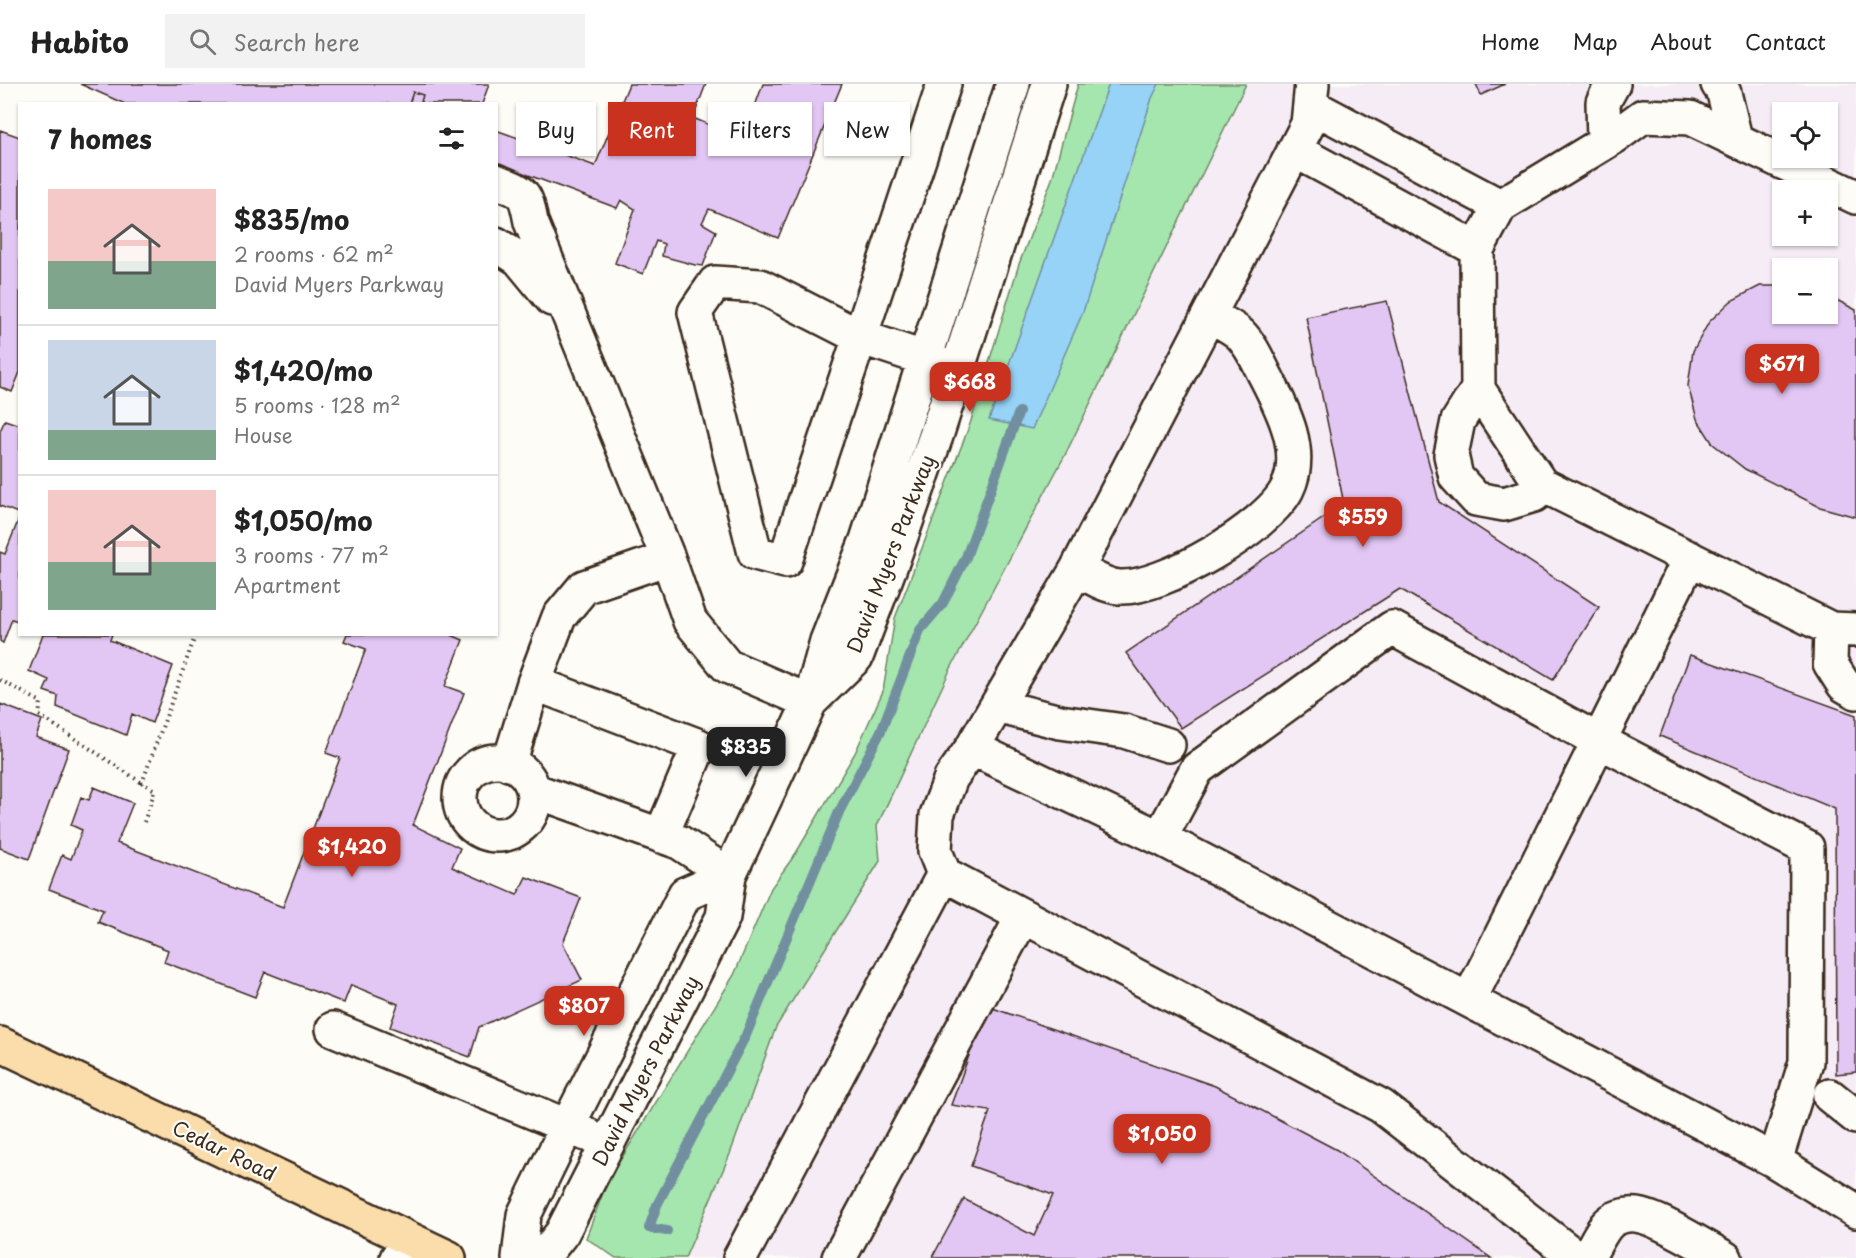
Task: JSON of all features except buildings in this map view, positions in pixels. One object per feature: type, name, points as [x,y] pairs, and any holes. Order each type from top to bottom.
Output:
[{"type":"main road","name":"Cedar Road","points":[[0,1044],[408,1251],[449,1258]]},
{"type":"street","points":[[944,84],[860,337],[785,561],[755,552],[695,312],[715,283],[760,286],[860,337],[957,369]]},
{"type":"street","name":"David Myers Parkway","points":[[542,1258],[562,1233],[723,916],[729,875],[810,702],[826,641],[867,540],[1013,84]]},
{"type":"street","name":"David Myers Parkway","points":[[810,702],[856,657],[893,559],[957,369],[1049,84]]},
{"type":"street","points":[[1604,142],[1603,102],[1613,84]]},
{"type":"street","points":[[1718,84],[1724,93],[1735,138]]},
{"type":"street","points":[[1500,206],[1311,94],[1308,123],[1077,569],[972,748],[951,778],[937,815],[935,851],[944,874],[1381,1106],[1577,1258]]},
{"type":"street","points":[[1541,484],[1534,495],[1504,504],[1476,499],[1456,477],[1451,455],[1458,421],[1478,389],[1477,249],[1500,206],[1643,116],[1690,118],[1856,197]]},
{"type":"street","points":[[1294,150],[1477,249]]},
{"type":"street","points":[[498,182],[521,191],[527,199],[531,222],[668,558],[690,621],[727,666],[810,702]]},
{"type":"street","points":[[498,245],[519,259],[571,320]]},
{"type":"street","points":[[1077,569],[1105,584],[1118,587],[1136,586],[1155,581],[1232,542],[1276,506],[1287,489],[1293,474],[1294,456],[1291,436],[1274,393],[1250,345],[1241,335],[1209,315]]},
{"type":"street","points":[[1478,389],[1541,484],[1690,558],[1843,629],[1830,663],[1844,685],[1856,692]]},
{"type":"street","points":[[509,764],[534,683],[559,617],[584,587],[668,558]]},
{"type":"street","points":[[1469,1000],[1690,558]]},
{"type":"street","points":[[1160,838],[1197,769],[1392,628],[1599,741],[1807,848],[1806,1062],[1774,1161]]},
{"type":"street","points":[[534,683],[699,746],[661,836]]},
{"type":"street","points":[[997,706],[1060,722],[1124,731],[1168,745]]},
{"type":"street","points":[[972,748],[1160,838],[1774,1161],[1856,1211]]},
{"type":"street","points":[[497,762],[509,764],[520,770],[528,779],[533,790],[534,802],[524,824],[502,835],[490,835],[478,831],[462,813],[461,789],[466,777],[474,769],[485,764],[497,762]]},
{"type":"street","points":[[533,790],[679,842],[729,875]]},
{"type":"street","points":[[740,1258],[944,874]]},
{"type":"street","points":[[519,1258],[524,1215],[686,894],[729,875]]},
{"type":"street","points":[[839,1258],[1023,916]]},
{"type":"street","points":[[333,1029],[609,1144]]},
{"type":"street","points":[[1830,1096],[1856,1117]]},
{"type":"street","points":[[1587,1258],[1607,1225],[1616,1218],[1637,1215],[1651,1219],[1725,1258]]},
{"type":"path","points":[[142,783],[195,636]]},
{"type":"path","points":[[0,680],[41,702],[39,715],[155,790],[144,822]]},
{"type":"shaded area","points":[[1214,84],[1856,84],[1856,1258],[623,1258]]},
{"type":"green space","points":[[1078,84],[1246,84],[1065,455],[950,670],[877,826],[880,861],[776,1027],[730,1154],[685,1258],[616,1258],[586,1238],[607,1182],[734,975],[771,888],[796,853],[855,753],[883,691],[895,618],[970,424],[1019,264],[1052,179]]},
{"type":"water","points":[[1109,84],[1159,84],[1152,98],[1083,312],[1032,429],[989,420]]},
{"type":"waterway","points":[[667,1231],[649,1228],[657,1205],[746,1035],[839,812],[881,731],[920,630],[943,603],[966,557],[1019,412]]}]
